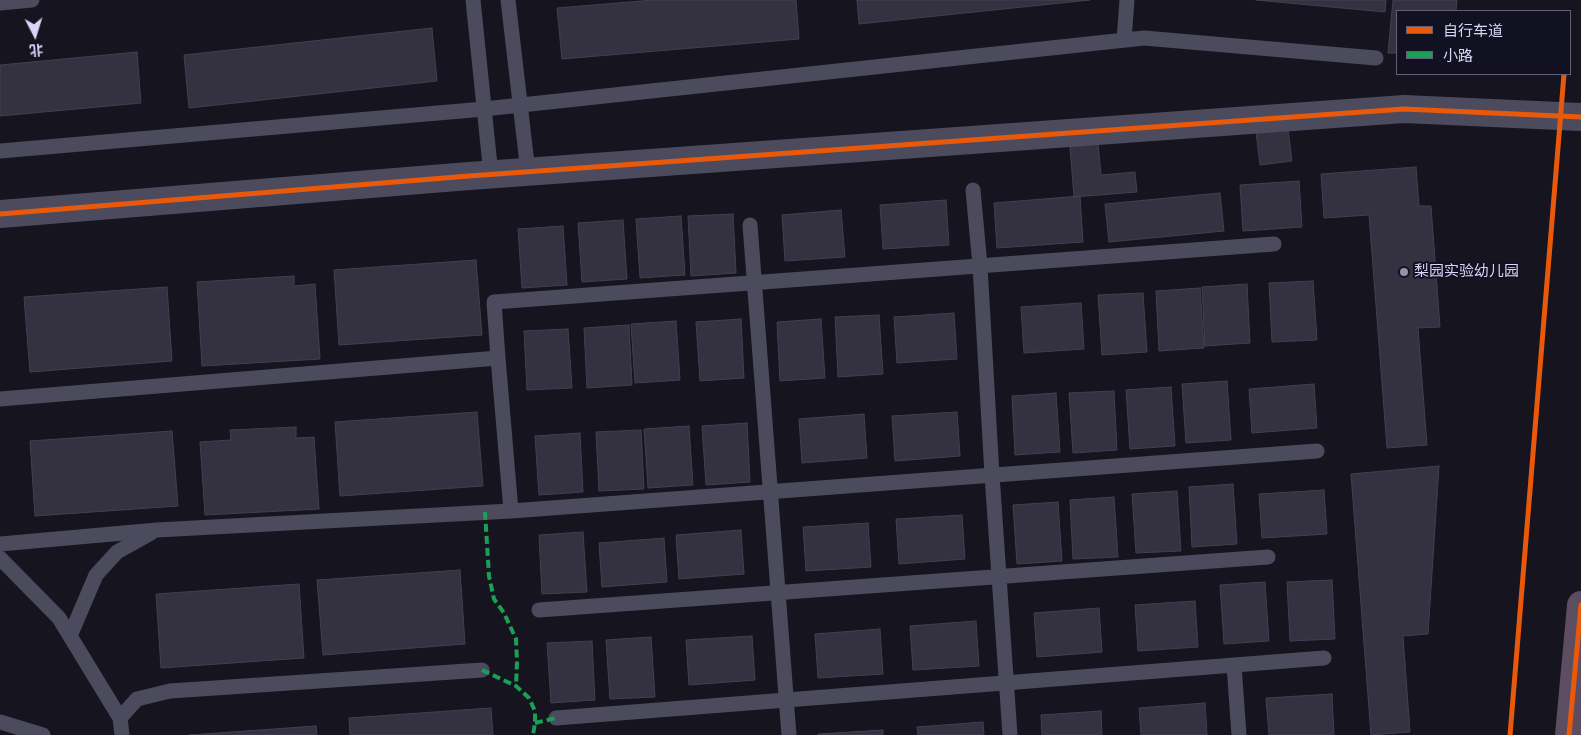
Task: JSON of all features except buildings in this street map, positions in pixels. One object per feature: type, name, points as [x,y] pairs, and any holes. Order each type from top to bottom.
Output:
[{"type":"highway","points":[[1569,735],[1581,605]]},
{"type":"street","points":[[0,214],[528,172],[1404,109],[1581,117]]},
{"type":"lane","points":[[0,3],[32,0]]},
{"type":"lane","points":[[473,0],[491,175]]},
{"type":"lane","points":[[508,0],[528,172]]},
{"type":"lane","points":[[1124,40],[1127,0]]},
{"type":"lane","points":[[0,152],[484,109],[1144,38],[1376,58]]},
{"type":"lane","points":[[973,190],[980,266],[1010,735]]},
{"type":"lane","points":[[750,225],[789,735]]},
{"type":"lane","points":[[510,511],[494,302],[1274,244]]},
{"type":"lane","points":[[0,398],[498,358]]},
{"type":"lane","points":[[0,544],[157,530],[510,511],[1318,451]]},
{"type":"lane","points":[[70,636],[96,576],[117,552],[157,530]]},
{"type":"lane","points":[[539,610],[1268,557]]},
{"type":"lane","points":[[0,558],[59,618],[120,718],[122,735]]},
{"type":"lane","points":[[556,718],[1324,658]]},
{"type":"lane","points":[[1234,665],[1239,735]]},
{"type":"lane","points":[[120,718],[137,699],[170,692],[482,670]]},
{"type":"lane","points":[[0,722],[43,735]]},
{"type":"marked path","points":[[485,512],[489,576],[494,599],[504,613],[516,639],[516,686]]},
{"type":"marked path","points":[[482,670],[516,686],[529,698],[535,711],[533,735]]},
{"type":"marked path","points":[[535,723],[556,718]]},
{"type":"cycle path","points":[[1510,735],[1564,75]]},
{"type":"cycle path","points":[[0,214],[469,176],[1404,109],[1581,117]]},
{"type":"cycle path","points":[[1569,735],[1581,605]]},
{"type":"place","name":"梨园实验幼儿园","points":[[1404,272]]}]
